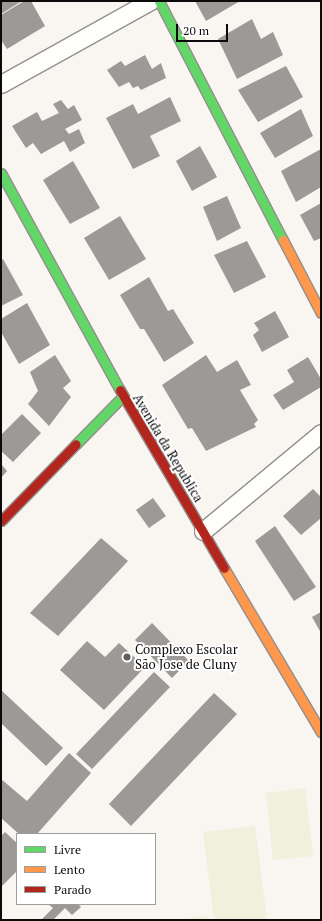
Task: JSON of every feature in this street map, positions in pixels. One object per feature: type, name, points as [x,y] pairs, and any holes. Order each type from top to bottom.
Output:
[{"type":"street","points":[[1,84],[150,1]]},
{"type":"street","points":[[159,1],[321,313]]},
{"type":"street","name":"Avenida da Republica","points":[[1,173],[122,396],[321,732]]},
{"type":"street","points":[[1,521],[122,396]]},
{"type":"street","points":[[203,531],[321,433]]},
{"type":"green space","points":[[305,788],[313,856],[273,860],[266,793]]},
{"type":"green space","points":[[255,826],[267,920],[214,920],[203,832]]},
{"type":"green space","points":[[207,916],[208,920],[174,920]]},
{"type":"building","points":[[1,1],[22,1],[1,14]]},
{"type":"building","points":[[24,1],[31,1],[45,26],[7,49],[1,40],[1,15]]},
{"type":"building","points":[[195,1],[240,1],[206,21]]},
{"type":"building","points":[[252,19],[261,39],[273,32],[283,55],[237,79],[218,39]]},
{"type":"building","points":[[145,55],[152,69],[161,63],[166,78],[141,90],[138,86],[133,88],[129,82],[119,87],[107,70],[121,61],[125,66]]},
{"type":"building","points":[[286,66],[303,97],[258,122],[238,90]]},
{"type":"building","points":[[170,97],[181,121],[150,136],[160,156],[133,169],[106,118],[133,104],[138,114]]},
{"type":"building","points":[[61,100],[68,109],[74,105],[82,120],[65,129],[69,134],[79,129],[85,143],[70,152],[64,141],[41,154],[33,143],[26,148],[12,126],[37,112],[42,121],[59,113],[53,104]]},
{"type":"building","points":[[301,109],[313,136],[275,158],[260,133]]},
{"type":"building","points":[[200,146],[217,177],[192,191],[176,161]]},
{"type":"building","points":[[321,149],[321,187],[296,202],[281,171]]},
{"type":"building","points":[[73,161],[100,208],[70,224],[43,180]]},
{"type":"building","points":[[227,196],[241,228],[217,241],[203,207]]},
{"type":"building","points":[[321,203],[321,238],[314,241],[300,215]]},
{"type":"building","points":[[120,216],[146,259],[109,280],[84,238]]},
{"type":"building","points":[[247,241],[266,277],[234,293],[214,255]]},
{"type":"building","points":[[3,259],[23,295],[1,306],[1,261]]},
{"type":"building","points":[[149,277],[168,311],[173,309],[194,343],[164,362],[144,329],[140,329],[120,295]]},
{"type":"building","points":[[27,303],[50,345],[19,364],[1,332],[1,319]]},
{"type":"building","points":[[275,311],[289,337],[262,352],[253,335],[259,330],[254,323]]},
{"type":"building","points":[[55,355],[71,381],[63,388],[71,397],[49,426],[28,404],[38,391],[30,372]]},
{"type":"building","points":[[206,355],[217,372],[237,360],[251,385],[240,390],[258,420],[254,424],[256,427],[206,451],[192,428],[188,429],[162,385]]},
{"type":"building","points":[[308,357],[321,379],[321,387],[283,410],[273,395],[294,382],[287,370]]},
{"type":"building","points":[[22,414],[41,433],[13,462],[1,451],[1,435]]},
{"type":"building","points":[[1,464],[7,471],[1,478]]},
{"type":"building","points":[[313,489],[321,497],[321,518],[301,535],[283,516]]},
{"type":"building","points":[[153,498],[166,516],[149,528],[136,510]]},
{"type":"building","points":[[275,526],[316,587],[294,601],[255,541]]},
{"type":"building","points":[[101,538],[128,561],[58,636],[30,613]]},
{"type":"building","points":[[321,612],[321,633],[312,617]]},
{"type":"building","points":[[152,623],[189,661],[172,678],[135,640]]},
{"type":"building","points":[[87,641],[105,657],[119,643],[145,667],[104,710],[60,670]]},
{"type":"building","points":[[154,672],[170,687],[92,769],[76,754]]},
{"type":"building","points":[[1,690],[63,748],[46,766],[1,723]]},
{"type":"building","points":[[214,693],[237,714],[131,826],[109,804]]},
{"type":"building","points":[[69,753],[91,773],[38,833],[18,833],[1,818],[1,779],[27,801]]},
{"type":"building","points":[[5,832],[16,842],[16,872],[1,887],[1,836]]},
{"type":"building","points":[[49,905],[79,905],[81,907],[72,915],[65,908],[53,920],[41,920],[53,908]]},
{"type":"traffic: fast","points":[[159,1],[283,240]]},
{"type":"traffic: fast","points":[[1,173],[120,390]]},
{"type":"traffic: fast","points":[[76,444],[123,396]]},
{"type":"traffic: slow","points":[[283,240],[321,313]]},
{"type":"traffic: slow","points":[[224,568],[321,732]]},
{"type":"traffic: jam","points":[[120,390],[224,568]]},
{"type":"traffic: jam","points":[[1,521],[76,444]]},
{"type":"place","name":"Complexo Escolar São Jose de Cluny","points":[[127,657]]}]
